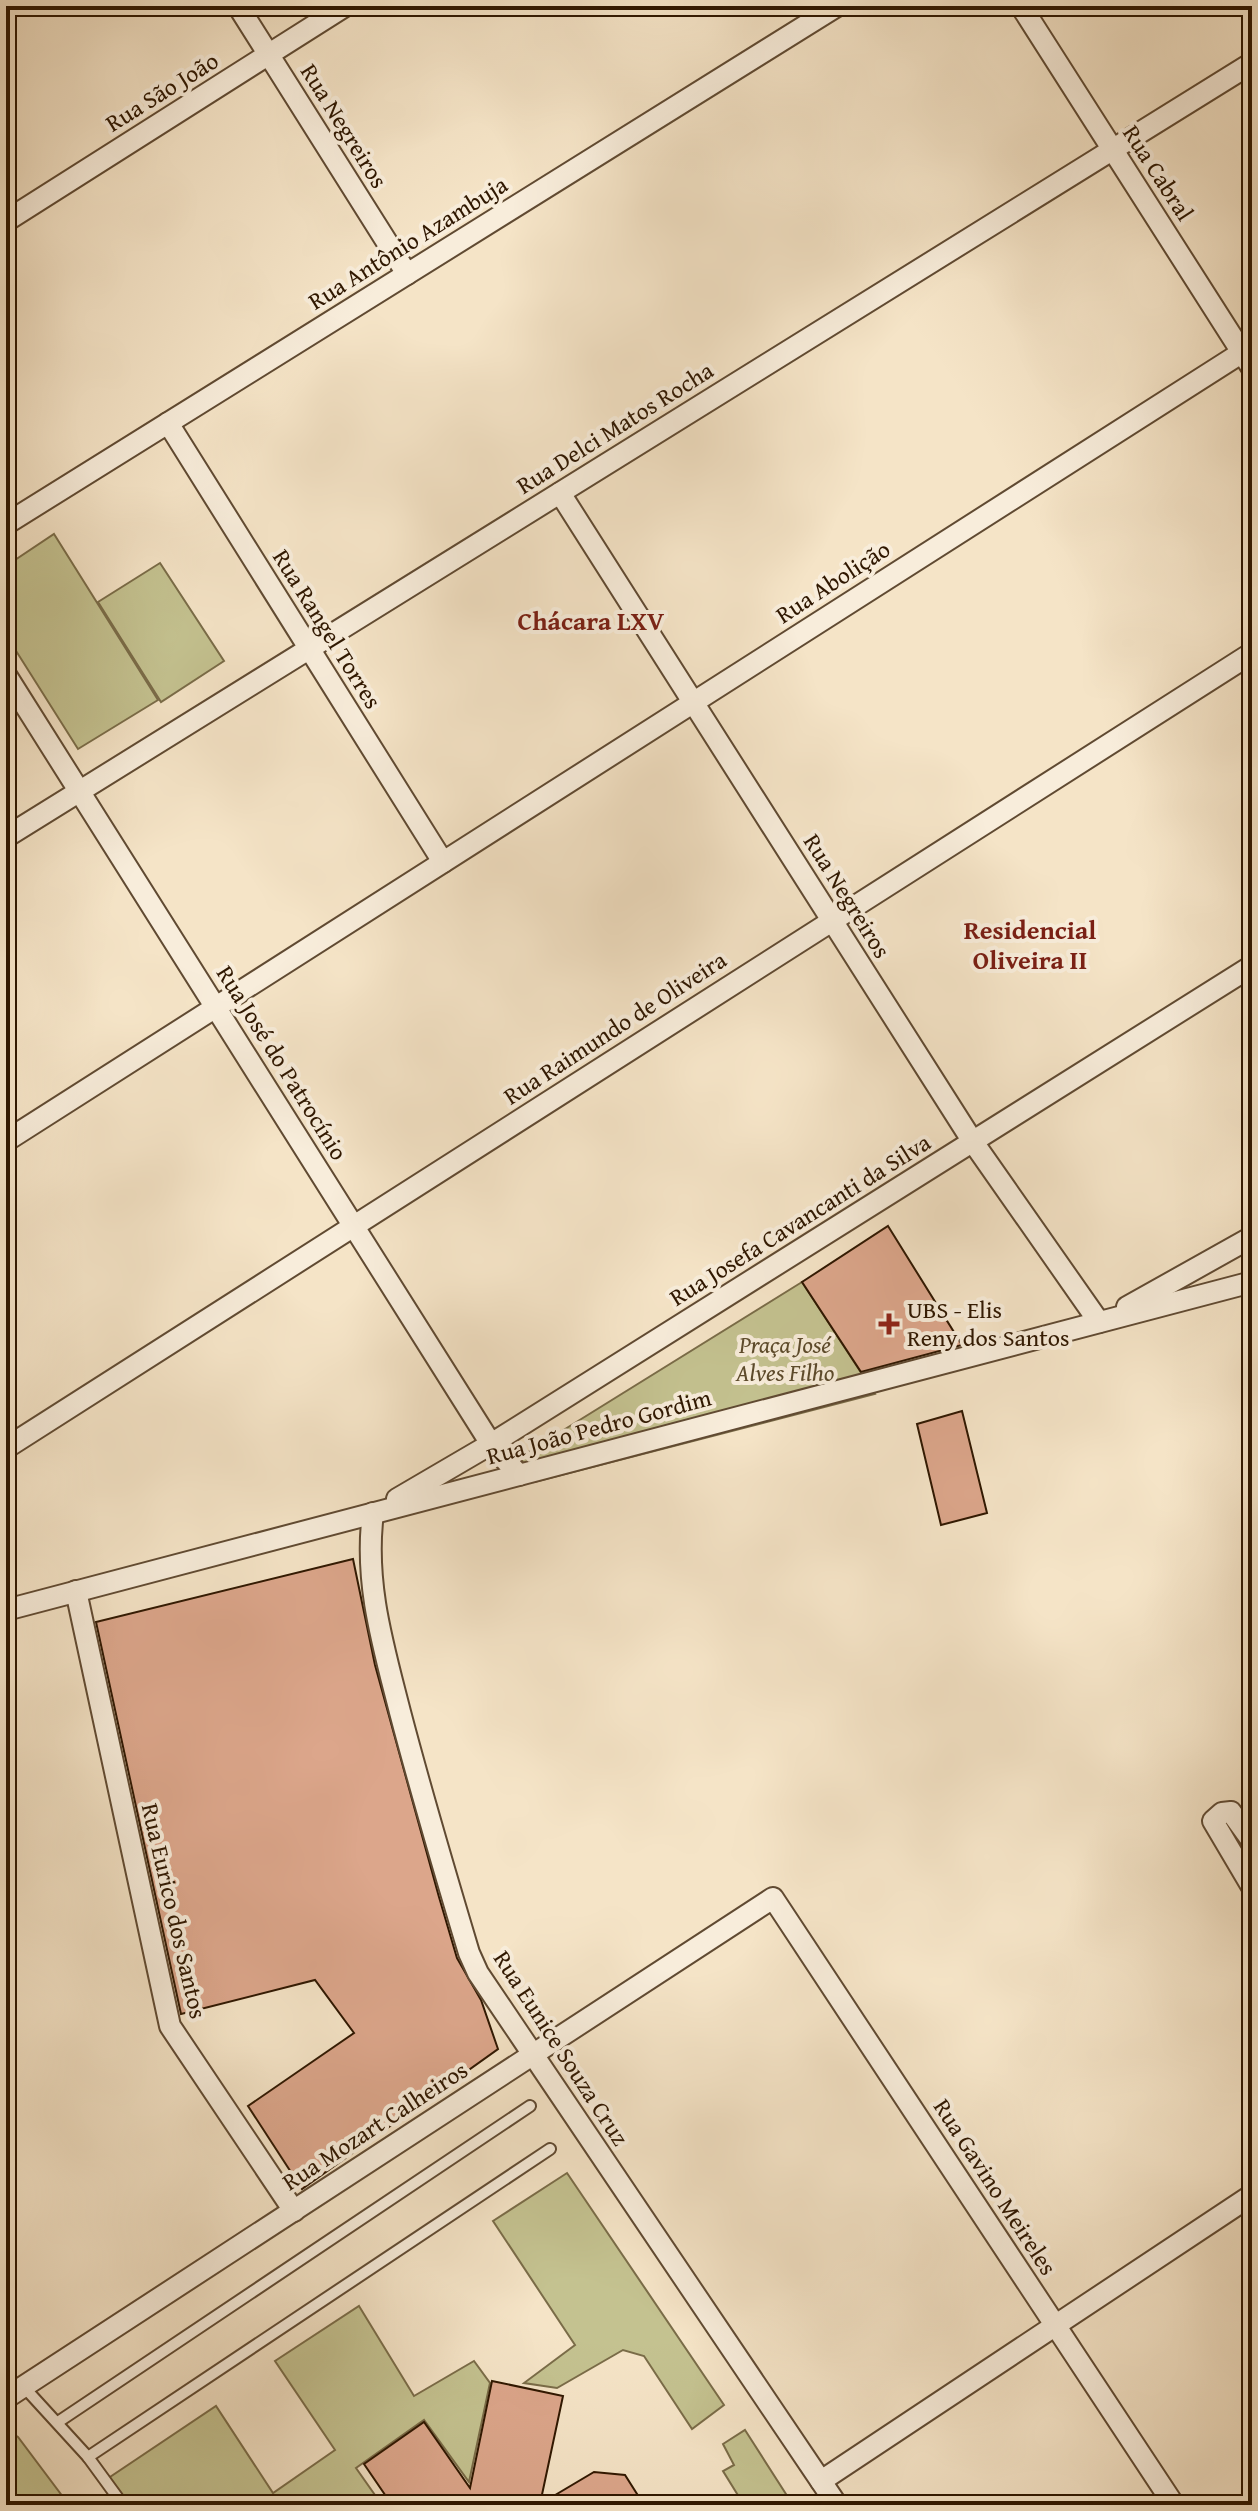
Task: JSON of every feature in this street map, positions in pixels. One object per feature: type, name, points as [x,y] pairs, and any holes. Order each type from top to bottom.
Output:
[{"type":"street","name":"Rua Negreiros","points":[[238,6],[407,274]]},
{"type":"street","name":"Rua São João","points":[[6,221],[345,6]]},
{"type":"street","name":"Rua Antônio Azambuja","points":[[6,524],[837,6]]},
{"type":"street","name":"Rua Cabral","points":[[1021,6],[1249,355]]},
{"type":"street","name":"Rua Delci Matos Rocha","points":[[6,837],[1252,63]]},
{"type":"street","name":"Rua Abolição","points":[[6,1141],[693,702],[1249,355]]},
{"type":"street","name":"Rua Rangel Torres","points":[[168,423],[443,862]]},
{"type":"street","name":"Rua Negreiros","points":[[560,493],[973,1142],[1099,1322]]},
{"type":"street","name":"Rua Raimundo de Oliveira","points":[[6,1448],[1252,653]]},
{"type":"street","name":"Rua José do Patrocínio","points":[[6,675],[491,1444],[519,1475]]},
{"type":"street","name":"Rua Josefa Cavancanti da Silva","points":[[373,1513],[491,1444],[1252,966]]},
{"type":"street","points":[[1099,1322],[1252,1237]]},
{"type":"street","name":"Rua João Pedro Gordim","points":[[6,1610],[1252,1282]]},
{"type":"street","name":"Rua Eunice Souza Cruz","points":[[373,1513],[369,1573],[378,1624],[463,1932],[485,1986],[837,2505]]},
{"type":"street","name":"Rua Eurico dos Santos","points":[[76,1591],[170,2026],[294,2211]]},
{"type":"street","points":[[1252,1841],[1231,1812],[1222,1813],[1213,1821],[1252,1887]]},
{"type":"street","name":"Rua Mozart Calheiros","points":[[6,2398],[773,1898]]},
{"type":"street","name":"Rua Gavino Meireles","points":[[773,1898],[1174,2505]]},
{"type":"street","points":[[821,2481],[1252,2195]]},
{"type":"lane","points":[[58,2422],[530,2106]]},
{"type":"lane","points":[[88,2457],[550,2149]]},
{"type":"lane","points":[[24,2387],[88,2457],[123,2505]]},
{"type":"green space","points":[[54,534],[158,700],[78,749],[6,635],[6,566]]},
{"type":"green space","points":[[160,563],[224,661],[161,702],[98,602]]},
{"type":"green space","name":"Praça José Alves Filho","points":[[802,1282],[875,1394],[534,1482],[520,1457]]},
{"type":"green space","points":[[567,2173],[724,2405],[692,2429],[644,2356],[623,2350],[557,2388],[524,2383],[575,2345],[493,2221]]},
{"type":"green space","points":[[359,2306],[414,2396],[474,2361],[490,2383],[469,2482],[424,2420],[356,2468],[382,2505],[124,2505],[107,2479],[216,2406],[273,2493],[335,2450],[275,2361]]},
{"type":"green space","points":[[7,2430],[18,2437],[69,2505],[6,2505]]},
{"type":"green space","points":[[745,2430],[793,2505],[744,2505],[723,2471],[734,2465],[723,2444]]},
{"type":"building","name":"UBS - Elis Reny dos Santos","points":[[888,1226],[962,1345],[861,1372],[802,1282]]},
{"type":"building","points":[[962,1411],[987,1513],[941,1525],[917,1424]]},
{"type":"building","points":[[353,1559],[375,1665],[457,1958],[481,2000],[498,2049],[302,2189],[248,2106],[354,2033],[315,1980],[181,2014],[96,1622]]},
{"type":"building","points":[[492,2381],[563,2396],[540,2504],[594,2472],[625,2475],[644,2505],[392,2505],[364,2464],[424,2422],[470,2488]]},
{"type":"place","name":"UBS - Elis Reny dos Santos","points":[[889,1324]]},
{"type":"district","name":"Chácara LXV","points":[[591,621]]},
{"type":"district","name":"Residencial Oliveira II","points":[[1030,945]]}]
